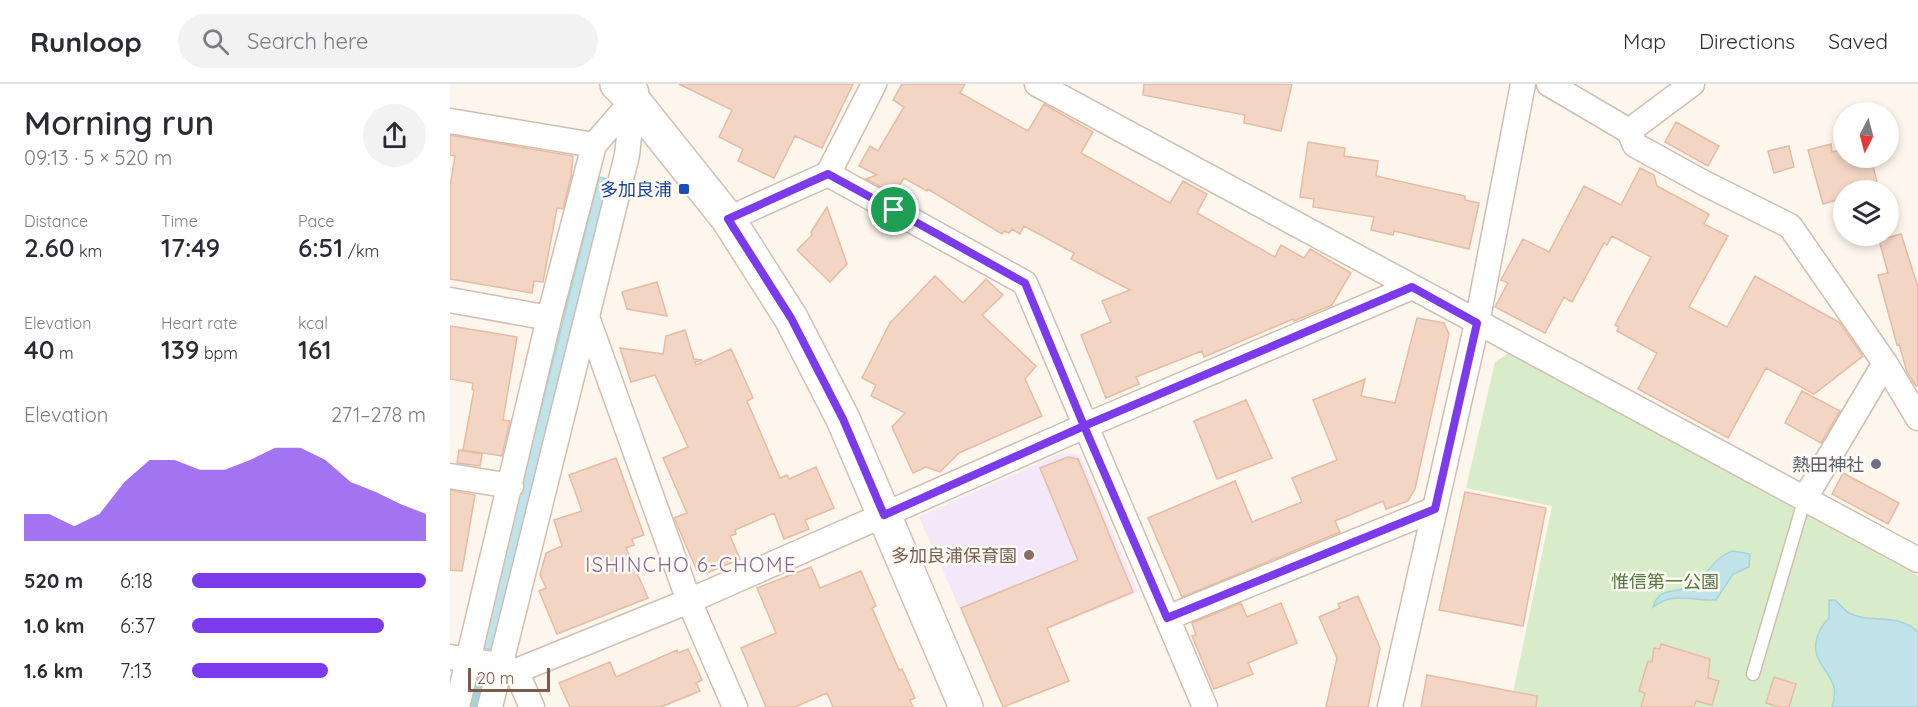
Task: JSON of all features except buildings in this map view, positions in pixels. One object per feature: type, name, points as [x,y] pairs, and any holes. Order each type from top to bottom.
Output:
[{"type":"street","points":[[728,219],[828,174],[874,84]]},
{"type":"street","points":[[1037,84],[1918,560]]},
{"type":"street","points":[[1390,707],[1477,323],[1523,84]]},
{"type":"street","points":[[1549,84],[1629,131],[1635,145],[1790,226],[1885,363],[1918,418]]},
{"type":"street","points":[[1629,131],[1692,84]]},
{"type":"street","points":[[490,707],[483,663],[511,486],[549,318],[594,145],[629,89]]},
{"type":"street","points":[[629,89],[728,219],[791,318],[843,419],[966,707]]},
{"type":"street","points":[[457,707],[483,663],[587,317],[627,155],[629,89]]},
{"type":"street","points":[[450,121],[594,145]]},
{"type":"street","points":[[828,174],[1025,283],[1205,707]]},
{"type":"street","points":[[483,663],[689,601],[1084,426],[1412,287]]},
{"type":"street","points":[[450,300],[549,318]]},
{"type":"street","points":[[587,317],[689,601],[735,707]]},
{"type":"street","points":[[1805,498],[1885,363]]},
{"type":"street","points":[[450,476],[511,486]]},
{"type":"street","points":[[1167,618],[1435,509]]},
{"type":"street","points":[[483,663],[532,707]]},
{"type":"lane","points":[[1753,674],[1805,498]]},
{"type":"shaded area","name":"多加良浦保育園","points":[[1064,452],[1080,455],[1138,592],[981,657],[919,517]]},
{"type":"green space","name":"惟信第一公園","points":[[1509,353],[1918,576],[1918,707],[1510,707],[1552,506],[1466,488],[1495,362]]},
{"type":"water","points":[[599,177],[613,180],[495,650],[481,648]]},
{"type":"water","points":[[1733,551],[1750,554],[1749,567],[1733,574],[1716,600],[1676,598],[1668,599],[1653,607],[1656,600],[1664,593],[1691,586],[1721,557]]},
{"type":"water","points":[[1829,600],[1835,600],[1847,612],[1857,616],[1901,622],[1918,632],[1918,707],[1832,707],[1833,684],[1816,650],[1821,628],[1829,618]]},
{"type":"water","points":[[473,678],[486,680],[480,707],[466,707]]},
{"type":"waterway","points":[[474,707],[484,664]]},
{"type":"place","name":"多加良浦","points":[[684,189]]},
{"type":"place","name":"熱田神社","points":[[1876,464]]},
{"type":"place","name":"多加良浦保育園","points":[[1029,555]]},
{"type":"district","name":"ISHINCHO 6-CHOME","points":[[691,564]]},
{"type":"route","points":[[894,210],[828,174],[728,219],[791,318],[843,419],[884,515],[1084,426],[1167,618],[1435,509],[1477,323],[1412,287],[1084,426],[1025,283],[894,210]]}]
